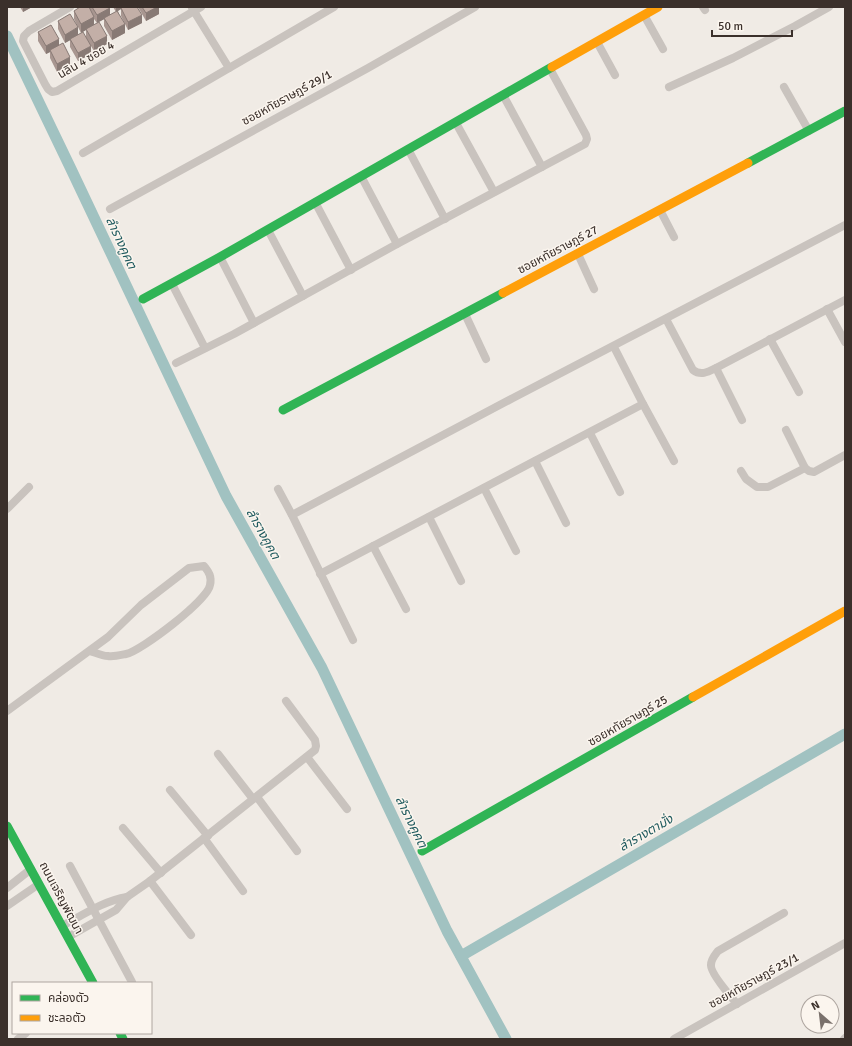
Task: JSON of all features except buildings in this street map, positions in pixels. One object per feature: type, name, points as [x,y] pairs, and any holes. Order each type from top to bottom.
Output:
[{"type":"street","name":"นลิน 4 ซอย 4","points":[[70,7],[29,31],[24,36],[23,41],[48,90],[52,92],[57,92],[196,8]]},
{"type":"street","points":[[83,153],[334,7]]},
{"type":"street","name":"ซอยหทัยราษฎร์ 29/1","points":[[110,209],[368,68],[475,7]]},
{"type":"street","points":[[143,299],[268,230],[658,7]]},
{"type":"street","points":[[669,87],[733,58],[796,26],[829,7]]},
{"type":"street","points":[[196,8],[229,68]]},
{"type":"street","points":[[644,15],[664,49]]},
{"type":"street","points":[[596,42],[614,75]]},
{"type":"street","points":[[176,363],[254,323],[585,144],[587,142],[586,135],[550,69]]},
{"type":"street","points":[[784,87],[809,131]]},
{"type":"street","points":[[503,95],[542,167]]},
{"type":"street","name":"ซอยหทัยราษฎร์ 27","points":[[283,410],[845,111]]},
{"type":"street","points":[[456,123],[494,192]]},
{"type":"street","points":[[408,149],[445,219]]},
{"type":"street","points":[[361,176],[398,244]]},
{"type":"street","points":[[315,202],[351,270]]},
{"type":"street","points":[[660,210],[674,237]]},
{"type":"street","points":[[292,515],[845,225]]},
{"type":"street","points":[[268,230],[303,296]]},
{"type":"street","points":[[578,254],[594,289]]},
{"type":"street","points":[[220,257],[254,323]]},
{"type":"street","points":[[172,284],[206,348]]},
{"type":"street","points":[[666,319],[693,370],[700,374],[716,368],[845,300]]},
{"type":"street","points":[[827,309],[845,342]]},
{"type":"street","points":[[465,314],[486,359]]},
{"type":"street","points":[[770,339],[799,392]]},
{"type":"street","points":[[614,347],[674,461]]},
{"type":"street","points":[[716,368],[742,420]]},
{"type":"street","points":[[320,574],[643,404]]},
{"type":"street","points":[[786,430],[809,471],[814,472],[845,455]]},
{"type":"street","points":[[590,432],[620,492]]},
{"type":"street","points":[[535,461],[566,524]]},
{"type":"street","points":[[741,471],[746,479],[757,487],[768,487],[806,468]]},
{"type":"street","points":[[7,509],[29,487]]},
{"type":"street","points":[[484,488],[516,552]]},
{"type":"street","points":[[278,489],[353,640]]},
{"type":"street","points":[[429,517],[461,581]]},
{"type":"street","points":[[373,546],[406,610]]},
{"type":"street","points":[[7,712],[108,637],[141,605],[189,568],[204,566],[211,575],[210,586],[203,597],[147,644],[127,654],[108,656],[90,651]]},
{"type":"street","name":"ซอยหทัยราษฎร์ 25","points":[[422,851],[845,611]]},
{"type":"street","points":[[68,937],[116,910],[127,897],[161,873],[315,750],[315,740],[286,701]]},
{"type":"street","points":[[218,754],[297,851]]},
{"type":"street","points":[[307,757],[347,809]]},
{"type":"street","points":[[170,790],[206,837],[243,891]]},
{"type":"street","name":"ถนนเจริญพัฒนา","points":[[7,826],[40,884],[91,982]]},
{"type":"street","points":[[123,828],[161,873]]},
{"type":"street","points":[[70,866],[94,908],[132,982]]},
{"type":"street","points":[[7,888],[31,869]]},
{"type":"street","points":[[150,881],[191,935]]},
{"type":"street","points":[[7,906],[40,884]]},
{"type":"street","points":[[62,926],[110,900],[127,897]]},
{"type":"street","points":[[736,1004],[712,972],[710,966],[713,959],[718,951],[784,913]]},
{"type":"street","name":"ซอยหทัยราษฎร์ 23/1","points":[[674,1039],[845,943]]},
{"type":"waterway","name":"ลำรางคูคต","points":[[7,36],[226,496],[322,668],[447,931],[506,1039]]},
{"type":"waterway","name":"ลำรางตามั่ง","points":[[461,956],[845,734]]},
{"type":"traffic: fast","points":[[143,299],[220,257],[552,67]]},
{"type":"traffic: fast","points":[[748,163],[845,111]]},
{"type":"traffic: fast","points":[[283,410],[503,293]]},
{"type":"traffic: fast","points":[[422,851],[693,697]]},
{"type":"traffic: fast","points":[[7,826],[92,982]]},
{"type":"traffic: fast","points":[[120,1034],[123,1039]]},
{"type":"traffic: slow","points":[[552,67],[658,7]]},
{"type":"traffic: slow","points":[[503,293],[748,163]]},
{"type":"traffic: slow","points":[[693,697],[845,611]]}]
